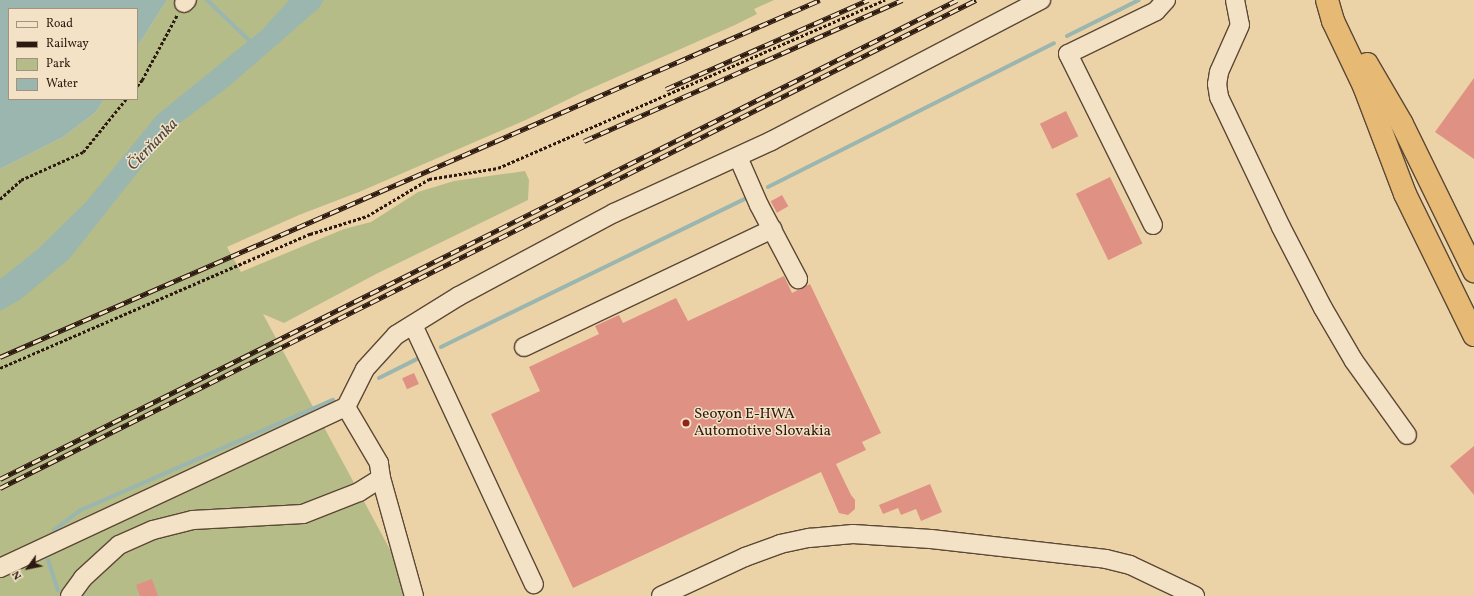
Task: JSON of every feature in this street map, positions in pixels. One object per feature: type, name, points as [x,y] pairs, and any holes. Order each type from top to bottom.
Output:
[{"type":"highway","points":[[1327,0],[1334,21],[1364,86],[1405,194],[1474,335]]},
{"type":"highway","points":[[1340,0],[1366,63],[1402,124],[1474,271]]},
{"type":"street","points":[[0,568],[346,407],[365,369],[396,335],[459,296],[614,213],[738,157],[1041,0]]},
{"type":"street","points":[[1153,225],[1068,54],[1156,11],[1166,0]]},
{"type":"street","points":[[1235,0],[1240,25],[1219,72],[1217,84],[1219,97],[1281,227],[1323,308],[1354,361],[1407,435]]},
{"type":"street","points":[[738,157],[772,229],[798,279]]},
{"type":"street","points":[[524,346],[772,229]]},
{"type":"street","points":[[413,325],[534,584]]},
{"type":"street","points":[[346,407],[378,463],[414,596]]},
{"type":"street","points":[[70,596],[83,578],[119,545],[153,530],[193,520],[302,514],[360,492],[381,478]]},
{"type":"street","points":[[661,596],[716,569],[780,544],[810,538],[853,534],[931,539],[1106,559],[1130,565],[1195,596]]},
{"type":"path","points":[[0,368],[310,234],[367,216],[429,180],[498,168],[885,0]]},
{"type":"path","points":[[138,85],[185,1]]},
{"type":"path","points":[[0,199],[21,180],[83,152],[125,100]]},
{"type":"green space","points":[[167,0],[774,0],[754,9],[757,14],[735,25],[583,92],[528,119],[359,192],[299,215],[227,247],[241,272],[344,229],[371,222],[418,192],[454,181],[525,171],[529,180],[528,200],[378,273],[284,323],[263,314],[415,596],[0,596],[0,169],[63,137],[96,112],[103,100],[138,100],[138,45]]},
{"type":"water","points":[[0,0],[167,0],[138,45],[138,8],[8,8],[8,100],[103,100],[96,112],[63,137],[0,169]]},
{"type":"water","name":"Čierňanka","points":[[289,0],[324,0],[319,8],[228,87],[173,128],[69,259],[21,299],[0,311],[0,279],[37,250],[86,202],[157,115],[262,30]]},
{"type":"building","points":[[1474,78],[1474,159],[1435,132]]},
{"type":"building","points":[[1066,111],[1078,136],[1052,149],[1040,124]]},
{"type":"building","points":[[1110,177],[1142,244],[1108,260],[1076,194]]},
{"type":"building","points":[[782,195],[788,206],[777,213],[771,201]]},
{"type":"building","name":"Seoyon E-HWA Automotive Slovakia","points":[[784,276],[792,293],[810,284],[881,433],[862,442],[866,450],[836,464],[851,495],[855,500],[855,509],[848,515],[839,513],[821,472],[573,588],[491,414],[540,391],[529,367],[599,334],[595,326],[619,315],[623,323],[676,298],[688,321]]},
{"type":"building","points":[[414,373],[419,384],[407,389],[402,378]]},
{"type":"building","points":[[1474,446],[1474,495],[1450,466]]},
{"type":"building","points":[[930,484],[942,512],[921,521],[916,509],[901,515],[898,508],[883,514],[879,505]]},
{"type":"building","points":[[152,579],[158,596],[140,596],[136,585]]},
{"type":"waterway","points":[[207,0],[253,44]]},
{"type":"waterway","points":[[1067,36],[1139,0]]},
{"type":"waterway","points":[[768,187],[1054,43]]},
{"type":"waterway","points":[[441,347],[745,199]]},
{"type":"waterway","points":[[379,378],[419,358]]},
{"type":"waterway","points":[[54,530],[81,510],[333,400]]},
{"type":"waterway","points":[[48,560],[58,590]]},
{"type":"railway","points":[[0,357],[820,0]]},
{"type":"railway","points":[[666,89],[868,0]]},
{"type":"railway","points":[[584,141],[902,0]]},
{"type":"railway","points":[[0,479],[957,0]]},
{"type":"railway","points":[[0,488],[976,0]]},
{"type":"place","name":"Seoyon E-HWA Automotive Slovakia","points":[[686,423]]}]
